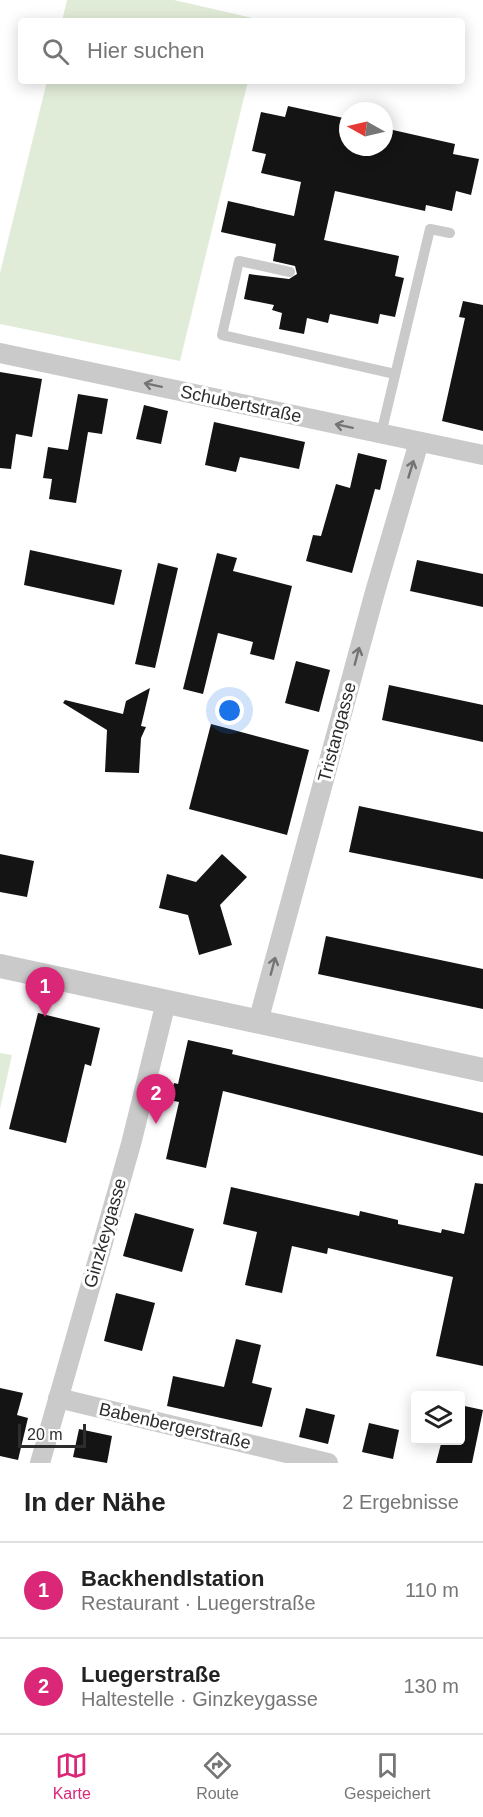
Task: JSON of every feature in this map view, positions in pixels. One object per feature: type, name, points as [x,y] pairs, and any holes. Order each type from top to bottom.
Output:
[{"type":"street","name":"Schubertstraße","points":[[0,353],[483,455]]},
{"type":"street","name":"Tristangasse","points":[[258,1022],[372,602],[419,442]]},
{"type":"street","points":[[0,966],[483,1070]]},
{"type":"street","name":"Ginzkeygasse","points":[[40,1463],[131,1144],[166,1002]]},
{"type":"street","name":"Babenbergerstraße","points":[[58,1398],[328,1463]]},
{"type":"lane","points":[[381,434],[430,229],[450,233]]},
{"type":"lane","points":[[290,272],[239,261],[222,335],[395,374]]},
{"type":"green space","points":[[67,0],[174,0],[253,18],[63,18]]},
{"type":"green space","points":[[46,84],[247,84],[180,361],[0,324],[0,273]]},
{"type":"green space","points":[[0,1053],[12,1055],[0,1109]]},
{"type":"building","points":[[288,106],[339,117],[339,156],[393,156],[393,130],[455,144],[453,154],[479,159],[471,195],[456,191],[452,211],[426,205],[425,211],[335,191],[324,240],[399,256],[395,276],[404,278],[395,317],[380,314],[378,324],[330,314],[328,323],[307,318],[304,334],[279,329],[282,313],[272,310],[274,305],[244,299],[249,274],[289,279],[297,274],[295,266],[273,261],[276,244],[221,232],[228,201],[294,216],[301,182],[261,173],[266,154],[252,151],[261,112],[285,117]]},
{"type":"building","points":[[463,301],[483,305],[483,431],[442,421],[465,318],[459,317]]},
{"type":"building","points":[[0,372],[42,379],[32,437],[16,434],[11,469],[0,468]]},
{"type":"building","points":[[78,394],[108,399],[102,434],[88,432],[76,503],[49,499],[52,479],[43,478],[48,447],[68,450]]},
{"type":"building","points":[[144,405],[168,411],[161,444],[136,439]]},
{"type":"building","points":[[214,422],[305,442],[299,469],[240,457],[236,472],[205,465]]},
{"type":"building","points":[[358,453],[387,460],[380,490],[375,489],[352,573],[306,561],[313,535],[321,536],[336,484],[350,488]]},
{"type":"building","points":[[30,550],[122,570],[114,605],[24,585]]},
{"type":"building","points":[[217,553],[237,558],[233,571],[292,586],[274,660],[250,654],[253,642],[218,633],[203,694],[183,689]]},
{"type":"building","points":[[417,560],[483,574],[483,607],[410,591]]},
{"type":"building","points":[[158,563],[178,568],[155,668],[135,664]]},
{"type":"building","points":[[296,661],[330,670],[319,712],[285,703]]},
{"type":"building","points":[[389,685],[483,705],[483,742],[382,720]]},
{"type":"building","points":[[150,688],[141,726],[146,727],[141,738],[139,773],[105,772],[107,730],[63,703],[65,700],[123,714],[126,701]]},
{"type":"building","points":[[211,724],[309,750],[287,835],[189,809]]},
{"type":"building","points":[[359,806],[483,832],[483,879],[349,852]]},
{"type":"building","points":[[0,854],[34,861],[27,897],[0,892]]},
{"type":"building","points":[[222,854],[247,877],[220,905],[232,945],[199,955],[188,915],[159,908],[167,874],[196,882]]},
{"type":"building","points":[[326,936],[483,969],[483,1009],[318,974]]},
{"type":"building","points":[[38,1013],[100,1028],[91,1066],[85,1064],[66,1143],[9,1129]]},
{"type":"building","points":[[188,1040],[233,1050],[232,1054],[483,1113],[483,1156],[223,1091],[206,1168],[166,1159],[179,1102],[169,1100],[174,1083],[178,1084]]},
{"type":"building","points":[[475,1183],[483,1184],[483,1366],[436,1356],[453,1277],[328,1248],[327,1254],[292,1246],[282,1293],[245,1285],[257,1232],[223,1224],[231,1187],[359,1216],[360,1211],[398,1220],[398,1224],[441,1233],[442,1229],[464,1234]]},
{"type":"building","points":[[135,1213],[194,1229],[182,1272],[123,1256]]},
{"type":"building","points":[[116,1293],[155,1303],[142,1351],[104,1341]]},
{"type":"building","points":[[236,1339],[261,1345],[252,1383],[272,1388],[262,1427],[167,1406],[173,1376],[224,1387]]},
{"type":"building","points":[[0,1388],[23,1393],[17,1415],[28,1418],[18,1460],[0,1456]]},
{"type":"building","points":[[465,1406],[483,1410],[472,1463],[436,1463],[441,1445],[465,1445]]},
{"type":"building","points":[[306,1408],[335,1415],[328,1444],[299,1437]]},
{"type":"building","points":[[369,1423],[399,1430],[393,1459],[362,1452]]},
{"type":"building","points":[[79,1429],[112,1436],[107,1463],[73,1457]]},
{"type":"place","name":"Backhendlstation","points":[[45,1017]]},
{"type":"place","name":"Luegerstraße","points":[[156,1124]]}]
